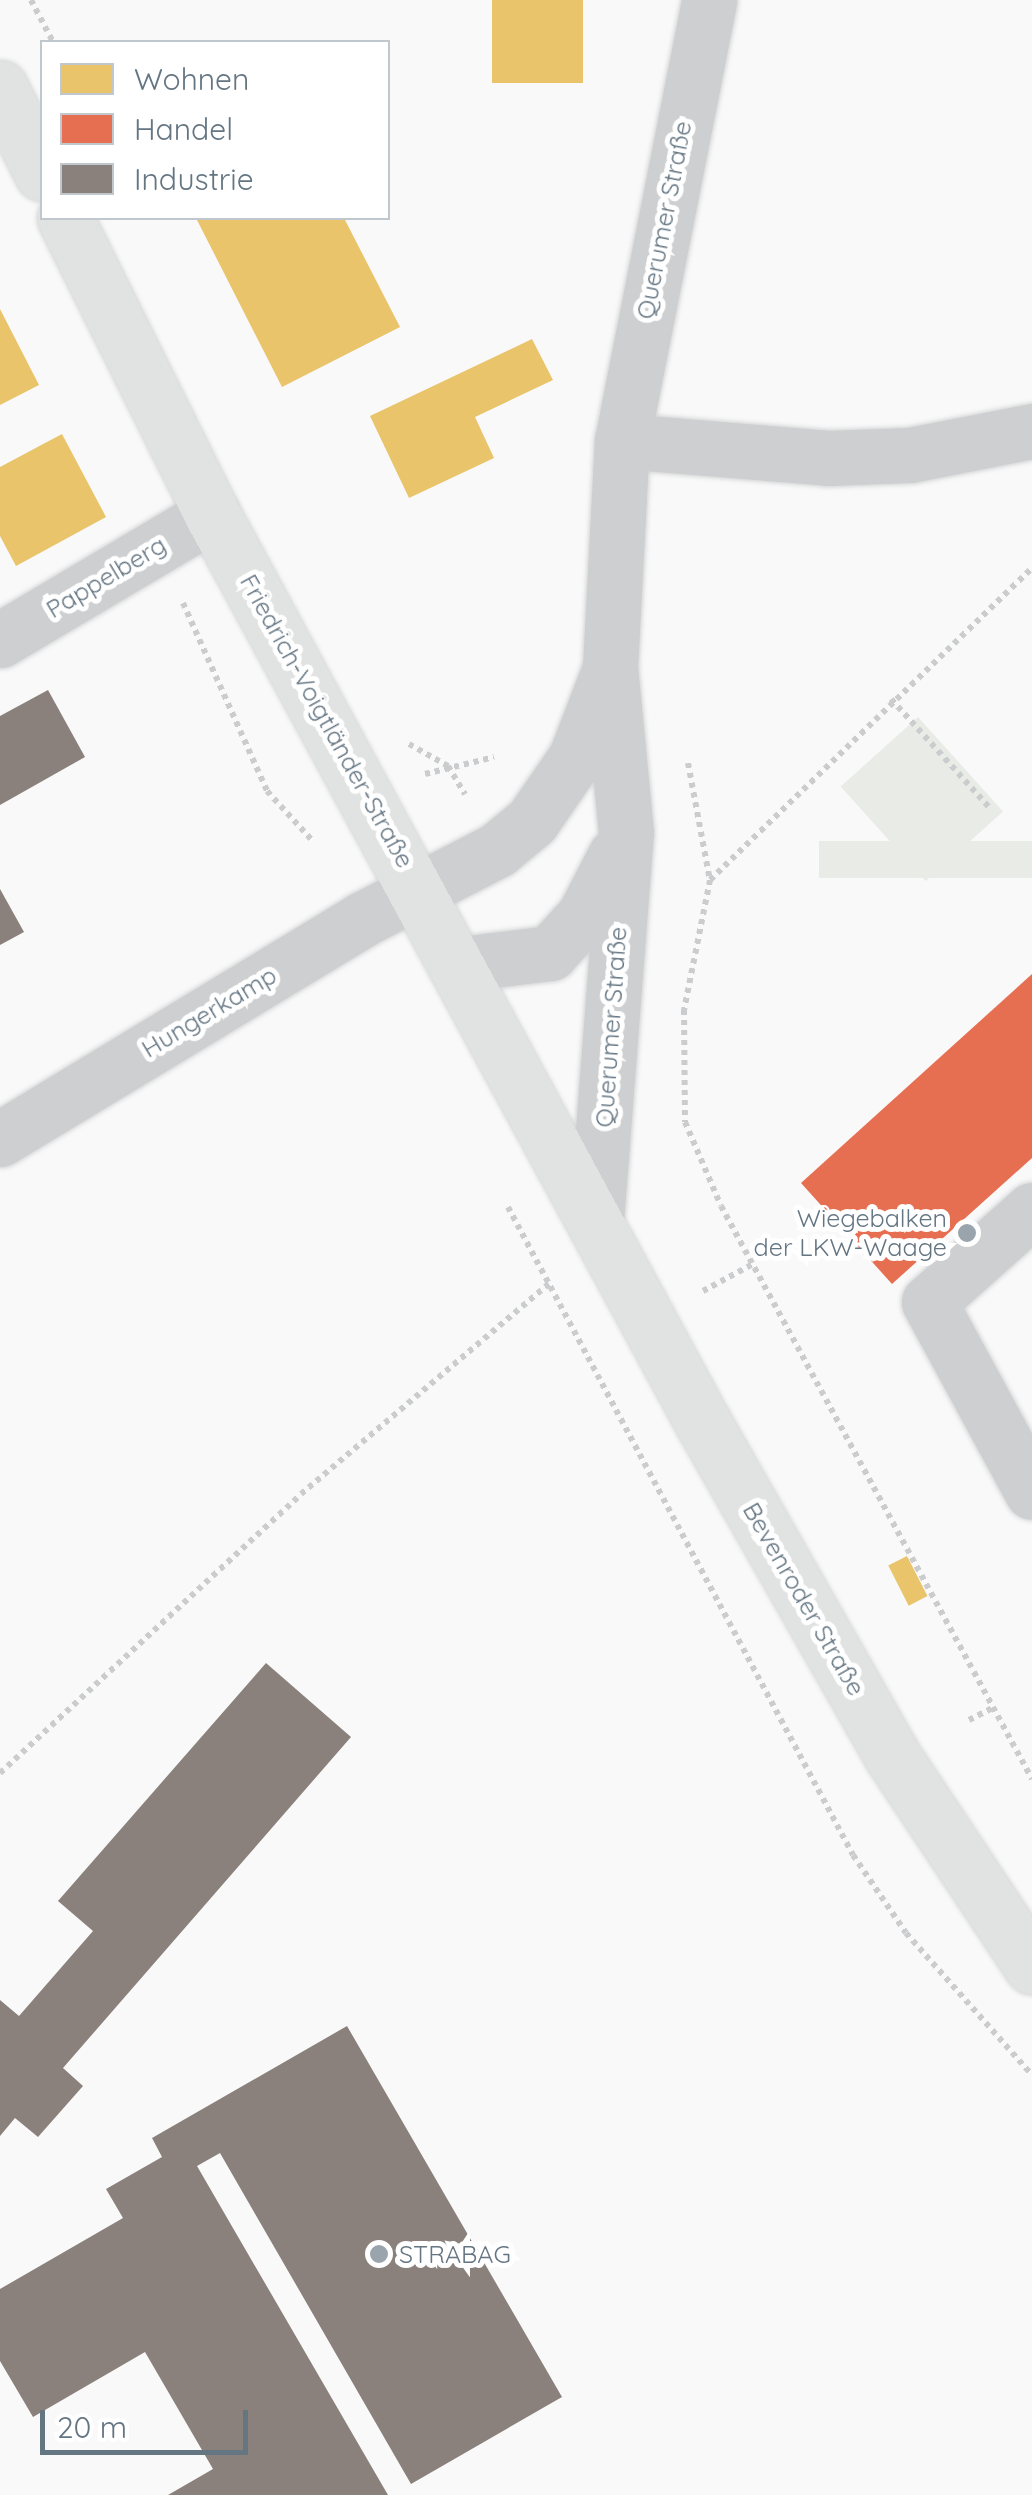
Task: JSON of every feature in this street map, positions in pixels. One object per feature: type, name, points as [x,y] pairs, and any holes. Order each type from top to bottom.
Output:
[{"type":"main road","points":[[0,88],[40,168]]},
{"type":"main road","name":"Friedrich-Voigtländer-Straße","points":[[66,220],[190,527],[424,895],[596,1220]]},
{"type":"main road","name":"Bevenroder Straße","points":[[596,1220],[891,1754],[1032,1966]]},
{"type":"street","name":"Querumer Straße","points":[[596,1220],[626,833],[610,668],[622,442],[709,0]]},
{"type":"street","points":[[622,442],[828,458],[927,453],[1032,431]]},
{"type":"street","name":"Pappelberg","points":[[0,640],[190,527]]},
{"type":"street","name":"Querumer Straße","points":[[424,895],[532,821],[576,758],[610,668]]},
{"type":"street","name":"Querumer Straße","points":[[461,964],[550,953],[584,916],[626,833]]},
{"type":"street","name":"Hungerkamp","points":[[0,1140],[360,920],[424,895]]},
{"type":"street","points":[[1032,1210],[929,1302],[1032,1492]]},
{"type":"path","points":[[31,0],[52,40]]},
{"type":"path","points":[[190,527],[207,669],[287,817],[308,834]]},
{"type":"path","points":[[710,880],[891,699],[1032,568]]},
{"type":"path","points":[[891,699],[989,808]]},
{"type":"path","points":[[398,726],[408,743],[451,770]]},
{"type":"path","points":[[685,749],[710,880],[684,1010],[685,1122],[721,1206],[1032,1779]]},
{"type":"path","points":[[0,1773],[300,1494],[548,1284]]},
{"type":"path","points":[[584,1358],[853,1855],[918,1948],[1032,2075]]},
{"type":"path","points":[[968,1720],[994,1707]]},
{"type":"shaded area","points":[[918,717],[1003,811],[926,881],[841,787]]},
{"type":"shaded area","points":[[819,841],[1032,841],[1032,878],[819,878]]},
{"type":"building: Wohnen","points":[[492,0],[583,0],[583,83],[492,83]]},
{"type":"building: Wohnen","points":[[197,220],[345,220],[400,327],[282,387]]},
{"type":"building: Wohnen","points":[[0,309],[39,385],[0,405]]},
{"type":"building: Wohnen","points":[[532,339],[553,380],[475,417],[494,458],[409,498],[370,416]]},
{"type":"building: Wohnen","points":[[62,434],[106,517],[16,566],[0,536],[0,467]]},
{"type":"building: Wohnen","points":[[907,1556],[927,1596],[909,1606],[888,1566]]},
{"type":"building: Handel","points":[[1032,974],[1032,1158],[892,1284],[801,1183]]},
{"type":"building: Industrie","points":[[48,690],[85,757],[0,805],[0,716]]},
{"type":"building: Industrie","points":[[0,889],[24,932],[0,945]]},
{"type":"building: Industrie","points":[[266,1663],[351,1737],[63,2068],[83,2086],[38,2137],[15,2118],[0,2136],[0,2000],[19,2016],[93,1931],[58,1901]]},
{"type":"building: Industrie","name":"STRABAG","points":[[347,2026],[562,2397],[411,2484],[220,2153],[197,2166],[388,2495],[168,2495],[213,2469],[145,2352],[33,2417],[0,2361],[0,2289],[123,2218],[106,2189],[162,2157],[152,2138]]},
{"type":"place","name":"Wiegebalken der LKW-Waage","points":[[967,1233]]},
{"type":"place","name":"STRABAG","points":[[379,2254]]}]
